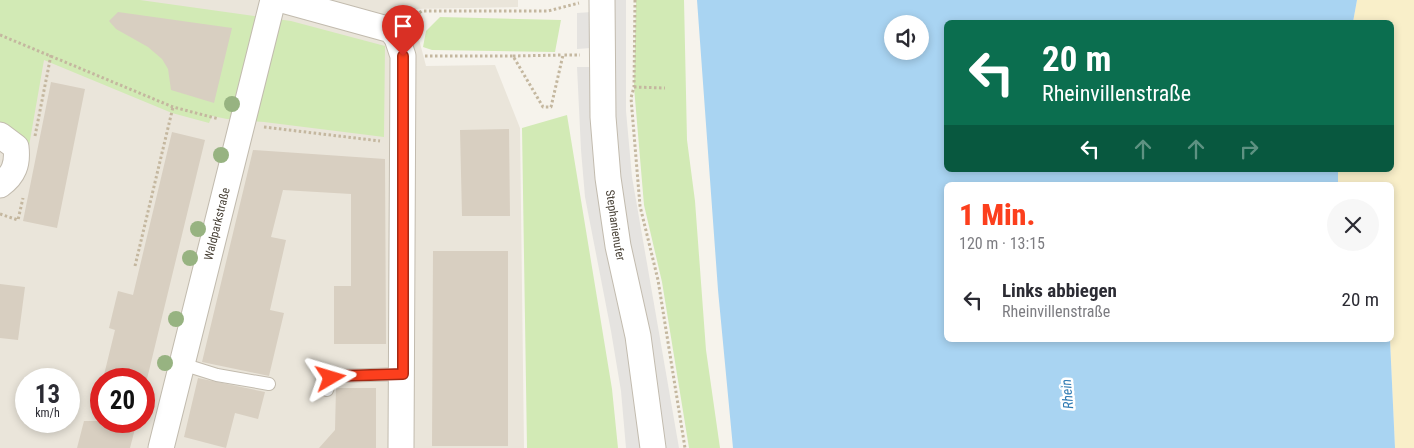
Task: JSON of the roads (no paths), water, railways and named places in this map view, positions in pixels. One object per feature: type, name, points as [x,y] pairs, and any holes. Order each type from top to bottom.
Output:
[{"type":"street","name":"Waldparkstraße","points":[[161,448],[272,0]]},
{"type":"street","points":[[282,0],[391,30],[397,38],[403,56],[403,374],[401,448]]},
{"type":"street","name":"Stephanienufer","points":[[602,2],[601,56],[605,149],[612,209],[638,336],[653,448]]},
{"type":"street","points":[[0,135],[16,147],[18,162],[10,176],[0,185]]},
{"type":"lane","points":[[182,364],[217,375],[269,384]]},
{"type":"lane","points":[[327,390],[331,378],[338,376],[403,374]]},
{"type":"water","name":"Rhein","points":[[697,0],[1357,0],[1353,20],[944,20],[944,172],[1338,172],[1338,182],[944,182],[944,342],[1390,342],[1395,448],[733,448],[718,290]]}]
